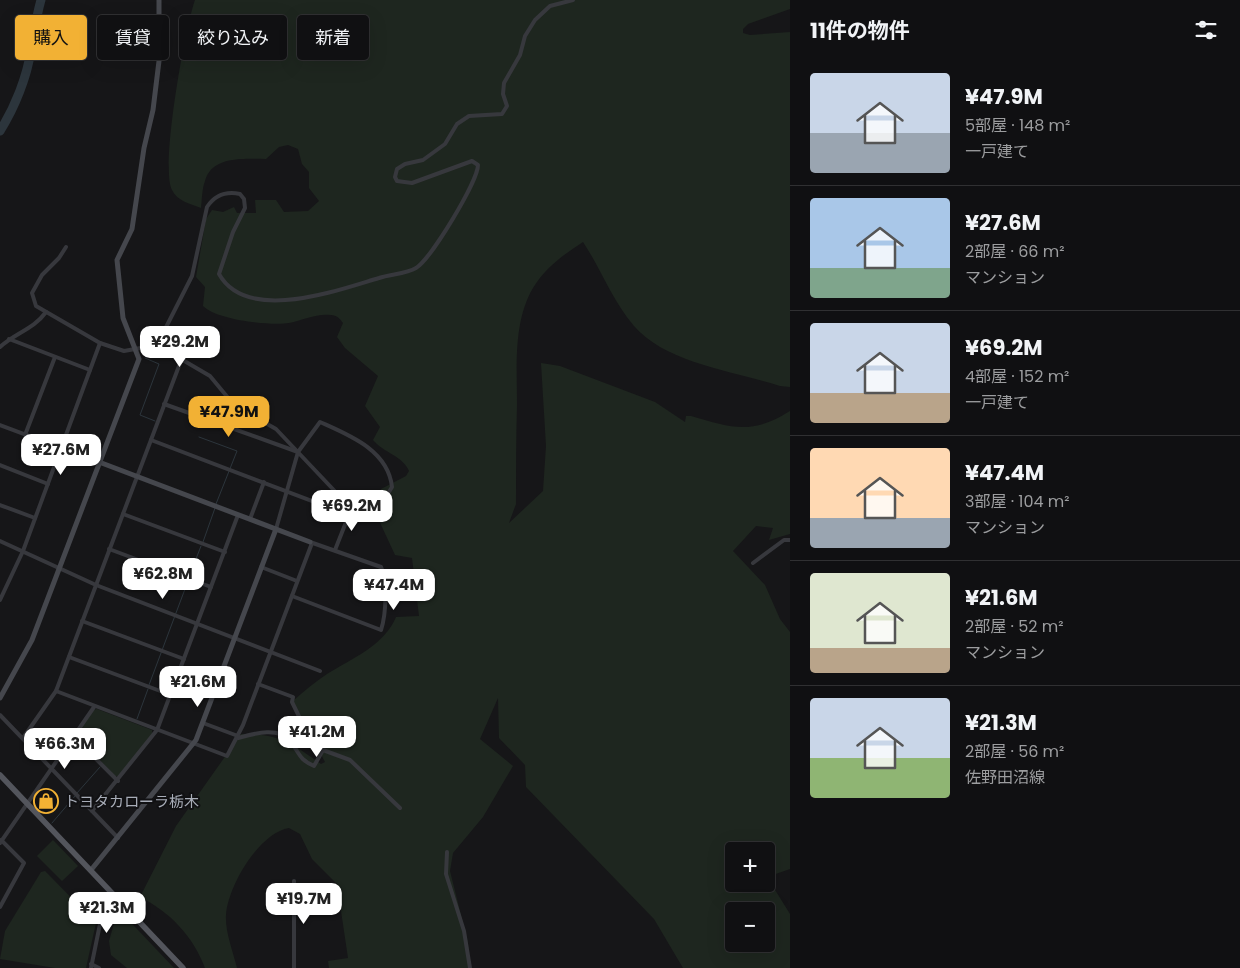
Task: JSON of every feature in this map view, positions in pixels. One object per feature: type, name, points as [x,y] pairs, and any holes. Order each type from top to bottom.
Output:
[{"type":"main road","points":[[0,775],[183,968]]},
{"type":"street","points":[[0,698],[32,640],[139,359],[123,318],[117,260],[132,229],[144,148],[153,110],[158,61],[159,0]]},
{"type":"street","points":[[157,345],[192,276],[207,207],[212,200],[222,194],[240,194],[245,203],[245,208],[222,260],[219,274],[223,280],[239,293],[276,300],[313,297],[416,268],[438,244],[467,195],[477,173],[478,165],[472,162],[412,183],[397,181],[395,176],[397,169],[405,164],[423,160],[446,144],[457,124],[469,116],[502,114],[507,106],[502,94],[504,83],[520,55],[525,36],[535,20],[550,6],[573,0]]},
{"type":"street","points":[[66,247],[59,258],[42,275],[32,293],[34,303],[100,343],[120,350],[136,350],[157,345],[182,358],[215,380],[234,405],[276,429],[352,507],[370,520]]},
{"type":"street","points":[[0,347],[9,339],[38,323],[46,312]]},
{"type":"street","points":[[9,339],[90,370]]},
{"type":"street","points":[[0,600],[23,551],[100,343]]},
{"type":"street","points":[[25,435],[54,356]]},
{"type":"street","points":[[23,738],[56,691],[182,358]]},
{"type":"street","points":[[164,404],[298,452]]},
{"type":"street","points":[[92,870],[193,744],[203,723],[276,529],[298,452],[320,422],[351,435],[385,464],[392,487],[381,505]]},
{"type":"street","points":[[1,427],[335,550],[382,570],[385,618],[381,630],[292,596]]},
{"type":"street","points":[[151,440],[349,515]]},
{"type":"street","points":[[0,465],[48,484]]},
{"type":"street","points":[[250,519],[264,482]]},
{"type":"street","points":[[0,505],[35,518]]},
{"type":"street","points":[[335,550],[352,507]]},
{"type":"street","points":[[123,514],[225,552]]},
{"type":"street","points":[[92,811],[157,730],[238,515]]},
{"type":"street","points":[[753,563],[784,540],[790,540]]},
{"type":"street","points":[[0,541],[96,585],[320,671]]},
{"type":"street","points":[[56,691],[227,756],[238,737],[311,542]]},
{"type":"street","points":[[110,549],[211,587]]},
{"type":"street","points":[[261,567],[297,581]]},
{"type":"street","points":[[82,621],[184,659]]},
{"type":"street","points":[[69,657],[171,695]]},
{"type":"street","points":[[258,684],[293,697],[292,702],[312,744],[350,760],[400,808]]},
{"type":"street","points":[[0,907],[24,863],[1,841],[94,706]]},
{"type":"street","points":[[0,716],[118,838]]},
{"type":"street","points":[[203,723],[238,737],[268,732],[286,738],[290,740],[297,755],[314,766],[323,750]]},
{"type":"street","points":[[286,738],[304,727]]},
{"type":"street","points":[[73,736],[118,780]]},
{"type":"street","points":[[447,852],[446,874],[464,931],[470,968]]},
{"type":"street","points":[[294,881],[294,968]]},
{"type":"street","points":[[99,968],[91,966],[100,924],[100,912],[105,896],[111,892]]},
{"type":"shaded area","points":[[195,0],[790,0],[790,9],[748,24],[743,29],[743,33],[750,35],[790,32],[790,387],[702,365],[664,349],[648,339],[634,326],[619,306],[583,242],[543,274],[533,288],[522,315],[517,360],[516,504],[509,523],[543,491],[546,446],[541,363],[560,366],[655,402],[685,422],[686,416],[691,416],[730,426],[753,426],[777,419],[790,411],[790,534],[769,540],[773,528],[756,526],[733,551],[765,585],[780,619],[790,632],[790,869],[775,874],[775,842],[725,842],[725,892],[775,892],[775,890],[790,914],[790,968],[683,968],[654,919],[526,787],[525,765],[499,738],[498,698],[480,739],[513,766],[483,817],[453,853],[450,871],[468,943],[470,968],[329,968],[328,961],[348,958],[337,884],[312,859],[300,834],[289,828],[278,832],[256,850],[247,862],[232,890],[226,921],[237,968],[205,968],[194,946],[179,926],[161,910],[140,897],[176,826],[241,734],[265,735],[284,741],[321,764],[325,762],[293,701],[323,677],[376,643],[391,627],[396,617],[419,616],[412,558],[395,555],[376,514],[381,505],[377,503],[381,489],[406,476],[409,471],[398,458],[373,440],[380,427],[365,406],[378,376],[345,348],[337,337],[343,323],[337,316],[326,315],[289,323],[257,323],[220,315],[203,306],[205,287],[196,277],[206,219],[212,210],[223,212],[234,207],[237,213],[256,213],[255,200],[276,200],[284,212],[308,211],[319,201],[309,188],[309,172],[302,164],[298,149],[288,145],[279,147],[266,159],[231,160],[215,167],[205,181],[201,208],[177,197],[172,190],[169,177],[169,155],[181,60],[287,60],[287,15],[191,15]]},
{"type":"shaded area","points":[[97,709],[152,730],[152,734],[119,776],[115,776],[77,737],[77,733],[92,710]]},
{"type":"shaded area","points":[[53,840],[78,866],[62,881],[37,856]]},
{"type":"shaded area","points":[[45,871],[96,923],[86,968],[55,968],[0,959],[5,931],[41,872]]},
{"type":"shaded area","points":[[118,909],[174,968],[127,968],[111,955],[109,941]]},
{"type":"waterway","points":[[0,131],[11,112],[23,81],[41,0]]},
{"type":"waterway","points":[[145,358],[159,364],[140,415],[155,421]]},
{"type":"waterway","points":[[199,437],[237,451],[216,504]]},
{"type":"waterway","points":[[203,542],[215,508]]},
{"type":"waterway","points":[[189,577],[201,546]]},
{"type":"waterway","points":[[149,685],[188,581]]},
{"type":"waterway","points":[[137,719],[148,689]]},
{"type":"waterway","points":[[77,793],[100,767]]},
{"type":"waterway","points":[[52,823],[75,796]]},
{"type":"place","name":"トヨタカローラ栃木","points":[[46,801]]}]
